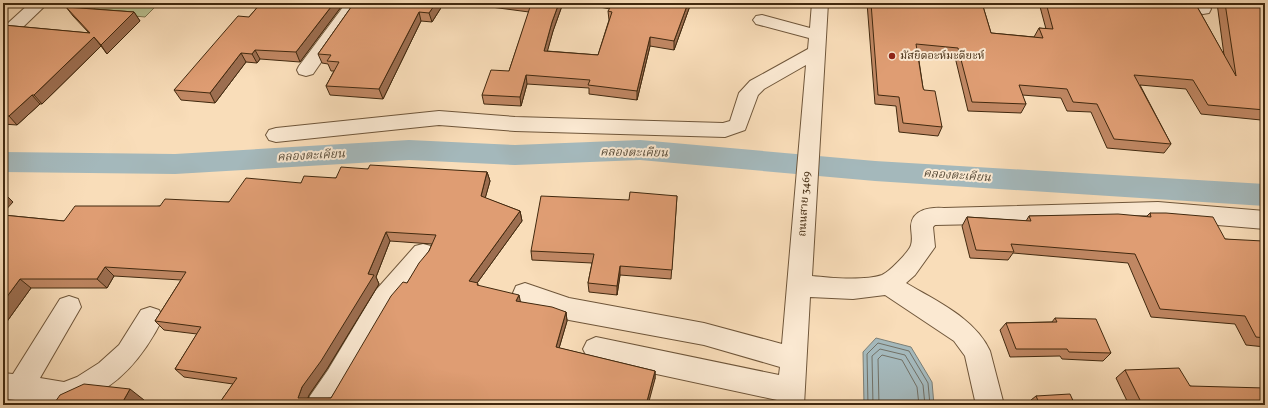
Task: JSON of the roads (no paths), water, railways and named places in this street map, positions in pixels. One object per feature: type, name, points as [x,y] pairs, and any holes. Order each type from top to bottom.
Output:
[{"type":"street","points":[[16,24],[40,3]]},
{"type":"street","points":[[306,70],[354,3]]},
{"type":"street","name":"ถนนสาย 3469","points":[[791,398],[820,3]]},
{"type":"street","points":[[762,20],[817,44]]},
{"type":"street","points":[[276,135],[439,118],[515,124],[725,130],[738,125],[749,93],[758,85],[817,44]]},
{"type":"street","points":[[799,286],[853,289],[888,284],[907,268],[923,247],[922,224],[930,216],[944,217],[1158,211],[1265,220]]},
{"type":"street","points":[[320,405],[331,390],[385,298],[423,253]]},
{"type":"street","points":[[888,284],[963,333],[976,351],[990,405]]},
{"type":"street","points":[[525,293],[569,309],[704,334],[793,359]]},
{"type":"street","points":[[69,307],[12,387],[61,400],[108,372],[128,353],[150,318]]},
{"type":"street","points":[[596,349],[791,398]]},
{"type":"water","points":[[876,338],[911,347],[932,382],[934,405],[864,405],[863,352]]},
{"type":"waterway","name":"คลองตะเคียน","points":[[3,162],[175,164],[409,150],[515,155],[640,150],[875,171],[1265,195]]},
{"type":"place","name":"มัสยิดอะห์มะดียะห์","points":[[892,56]]}]
